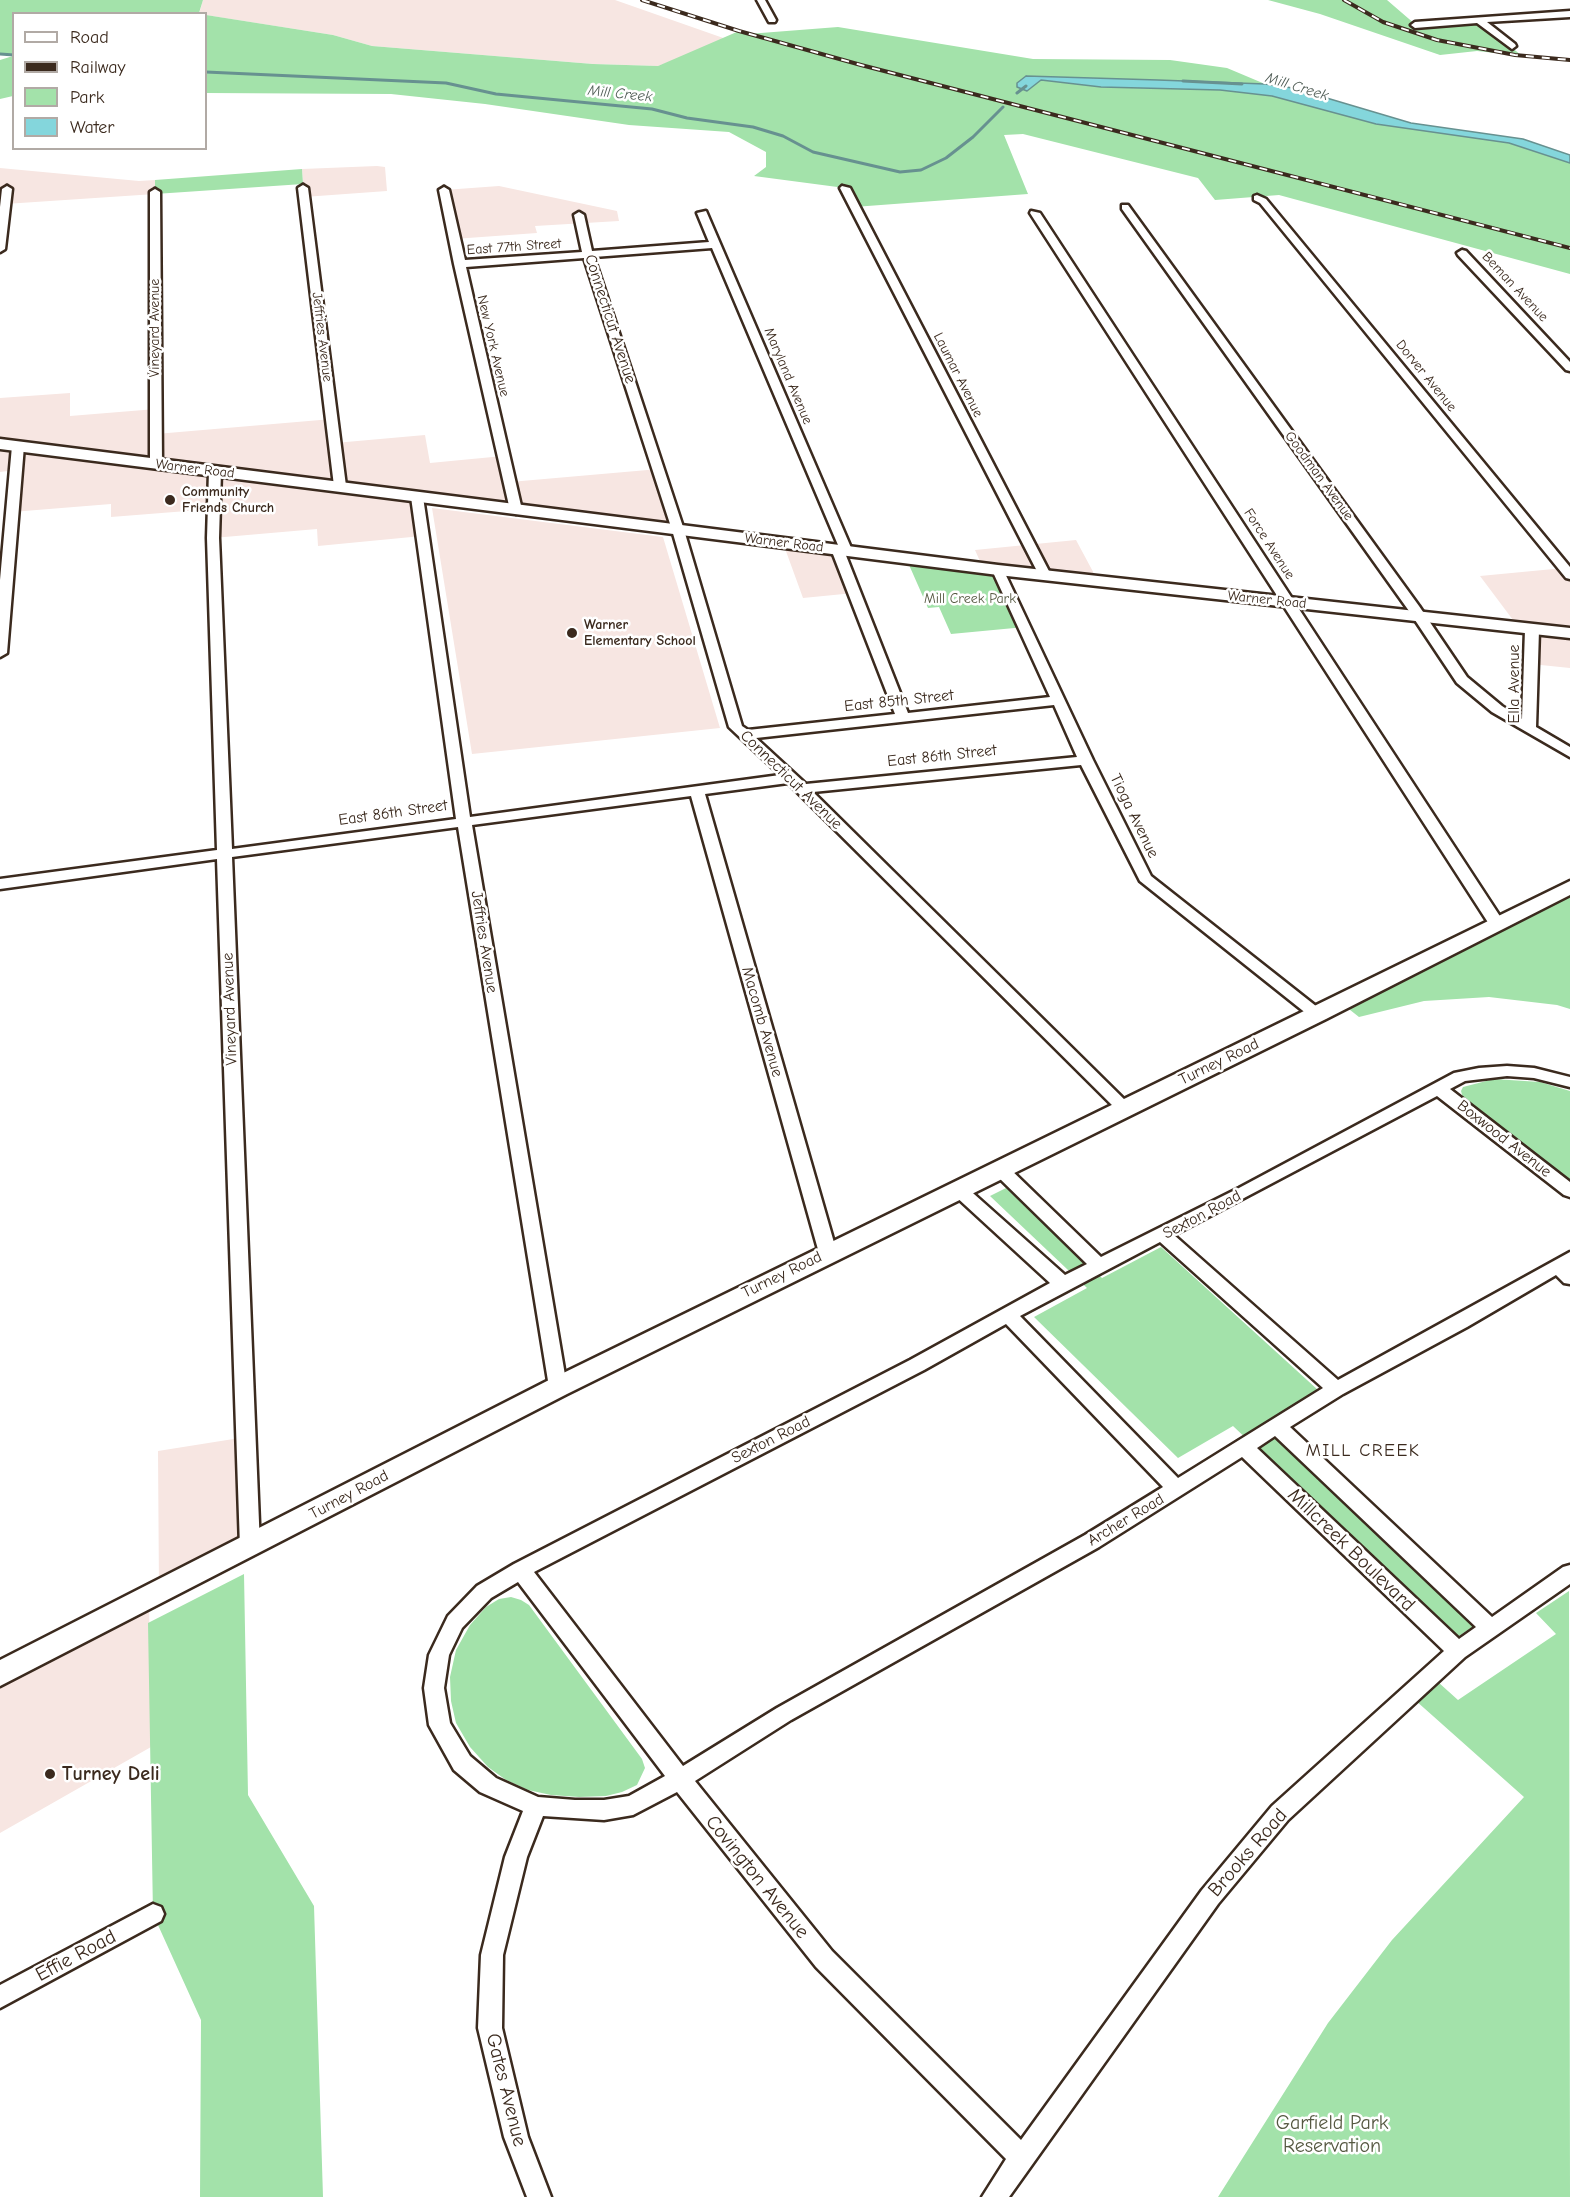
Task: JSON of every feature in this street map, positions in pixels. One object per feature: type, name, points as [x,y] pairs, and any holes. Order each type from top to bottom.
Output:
[{"type":"main road","name":"Warner Road","points":[[0,444],[998,570],[1570,633]]},
{"type":"main road","name":"Turney Road","points":[[0,1674],[558,1387],[828,1252],[960,1190],[1318,1014],[1570,887]]},
{"type":"street","points":[[761,0],[772,20]]},
{"type":"street","points":[[1416,25],[1570,14]]},
{"type":"street","points":[[1480,21],[1512,46]]},
{"type":"street","name":"Jeffries Avenue","points":[[303,188],[340,486]]},
{"type":"street","name":"Laumar Avenue","points":[[845,188],[1045,575]]},
{"type":"street","points":[[0,249],[7,189]]},
{"type":"street","name":"New York Avenue","points":[[444,190],[516,510]]},
{"type":"street","name":"Vineyard Avenue","points":[[155,192],[156,464]]},
{"type":"street","name":"Dorver Avenue","points":[[1257,198],[1263,201],[1570,575]]},
{"type":"street","name":"Goodman Avenue","points":[[1125,207],[1419,616],[1462,680],[1497,709],[1529,728]]},
{"type":"street","name":"Maryland Avenue","points":[[702,213],[841,550],[903,717]]},
{"type":"street","name":"Force Avenue","points":[[1035,213],[1497,924]]},
{"type":"street","name":"Connecticut Avenue","points":[[579,215],[588,254],[678,531],[736,727],[1125,1108]]},
{"type":"street","name":"East 77th Street","points":[[459,264],[716,244]]},
{"type":"street","name":"Beman Avenue","points":[[1462,253],[1570,368]]},
{"type":"street","points":[[0,653],[18,446]]},
{"type":"street","name":"Vineyard Avenue","points":[[215,471],[212,509],[250,1547]]},
{"type":"street","name":"Jeffries Avenue","points":[[417,497],[464,822],[558,1387]]},
{"type":"street","name":"Tioga Avenue","points":[[998,570],[1086,760],[1145,878],[1318,1014]]},
{"type":"street","name":"Ella Avenue","points":[[1532,630],[1529,728],[1570,753]]},
{"type":"street","name":"East 85th Street","points":[[743,735],[1059,700]]},
{"type":"street","name":"East 86th Street","points":[[0,884],[697,791],[1086,760]]},
{"type":"street","name":"Macomb Avenue","points":[[697,791],[828,1252]]},
{"type":"street","points":[[1438,1088],[1460,1077],[1479,1072],[1507,1071],[1570,1082]]},
{"type":"street","name":"Boxwood Avenue","points":[[1438,1088],[1570,1191]]},
{"type":"street","name":"Sexton Road","points":[[680,1779],[633,1805],[604,1810],[536,1806],[488,1785],[462,1763],[440,1725],[434,1688],[439,1655],[455,1622],[484,1592],[521,1570],[917,1365],[1063,1284],[1163,1235],[1438,1088]]},
{"type":"street","points":[[1001,1170],[1100,1266]]},
{"type":"street","points":[[960,1190],[1063,1284]]},
{"type":"street","points":[[1163,1235],[1336,1389]]},
{"type":"street","name":"Archer Road","points":[[680,1779],[784,1713],[1092,1541],[1245,1448],[1336,1389],[1566,1267]]},
{"type":"street","points":[[1007,1314],[1177,1489]]},
{"type":"street","points":[[1278,1427],[1381,1522],[1490,1628]]},
{"type":"street","name":"Millcreek Boulevard","points":[[1245,1448],[1458,1651]]},
{"type":"street","name":"Covington Avenue","points":[[521,1570],[680,1779],[824,1959],[1022,2158]]},
{"type":"street","name":"Brooks Road","points":[[994,2197],[1210,1897],[1280,1813],[1458,1651],[1570,1573]]},
{"type":"street","name":"Gates Avenue","points":[[536,1806],[516,1857],[492,1955],[490,2028],[516,2137],[539,2197]]},
{"type":"street","name":"Effie Road","points":[[0,1997],[153,1914]]},
{"type":"shaded area","points":[[203,0],[615,0],[729,40],[658,66],[593,64],[372,46],[333,35],[207,15],[207,12],[200,12]]},
{"type":"shaded area","points":[[385,167],[387,191],[304,197],[302,169]]},
{"type":"shaded area","points":[[0,168],[139,181],[155,180],[155,194],[5,204],[6,189],[0,190]]},
{"type":"shaded area","points":[[499,186],[617,211],[619,221],[535,226],[537,233],[454,239],[444,190]]},
{"type":"shaded area","points":[[70,393],[70,416],[156,409],[156,434],[332,419],[335,443],[425,435],[430,463],[503,456],[510,482],[659,469],[678,530],[417,497],[422,536],[318,546],[317,529],[213,538],[212,509],[111,517],[111,504],[12,512],[15,470],[0,472],[0,398]]},
{"type":"shaded area","name":"Warner Elementary School","points":[[432,508],[663,537],[720,728],[472,754]]},
{"type":"shaded area","points":[[1076,540],[1098,581],[983,568],[975,550]]},
{"type":"shaded area","points":[[783,543],[837,549],[854,593],[803,598]]},
{"type":"shaded area","points":[[1564,568],[1570,575],[1570,668],[1531,664],[1532,630],[1519,628],[1480,576]]},
{"type":"shaded area","points":[[246,1437],[250,1547],[159,1593],[158,1451]]},
{"type":"shaded area","points":[[149,1598],[151,1747],[0,1833],[0,1674]]},
{"type":"green space","points":[[0,0],[203,0],[199,12],[12,12],[12,55],[0,54]]},
{"type":"green space","points":[[1268,0],[1387,0],[1416,25],[1480,21],[1522,56],[1477,51],[1440,55],[1320,14]]},
{"type":"green space","points":[[207,15],[333,35],[372,46],[593,64],[658,66],[739,31],[748,34],[838,27],[1033,59],[1170,60],[1227,68],[1265,84],[1027,76],[1017,83],[1027,90],[1041,80],[1101,87],[1220,90],[1272,96],[1376,124],[1509,143],[1570,163],[1570,274],[1279,195],[1215,200],[1198,178],[1023,134],[1004,135],[1028,194],[854,207],[845,188],[754,176],[766,167],[766,152],[729,132],[629,125],[485,104],[391,94],[207,93]]},
{"type":"green space","points":[[12,56],[12,96],[0,99],[0,60]]},
{"type":"green space","points":[[302,169],[303,184],[155,194],[155,180]]},
{"type":"green space","name":"Mill Creek Park","points":[[906,558],[998,570],[1025,627],[951,634],[939,607],[928,608]]},
{"type":"green space","points":[[1570,887],[1570,1009],[1557,1005],[1489,997],[1424,1001],[1359,1017],[1340,1002]]},
{"type":"green space","points":[[1494,1079],[1540,1082],[1570,1091],[1570,1181],[1463,1098],[1461,1091],[1463,1087]]},
{"type":"green space","points":[[1006,1188],[1102,1278],[1161,1247],[1318,1390],[1266,1421],[1481,1621],[1456,1638],[1233,1426],[1178,1458],[1034,1317],[1087,1288],[990,1196]]},
{"type":"green space","points":[[244,1574],[248,1795],[314,1906],[323,2197],[200,2197],[201,2020],[153,1914],[148,1623]]},
{"type":"green space","name":"Garfield Park Reservation","points":[[1569,1591],[1570,2197],[1218,2197],[1328,2023],[1392,1940],[1524,1797],[1415,1700],[1438,1682],[1458,1700],[1556,1634],[1536,1613]]},
{"type":"green space","points":[[511,1597],[529,1605],[642,1759],[645,1768],[637,1785],[606,1796],[551,1795],[528,1790],[506,1780],[488,1767],[470,1747],[456,1723],[451,1701],[450,1677],[456,1650],[470,1625],[486,1607],[499,1599]]},
{"type":"water","points":[[1026,76],[1265,84],[1293,88],[1411,123],[1523,139],[1570,155],[1570,163],[1509,143],[1376,124],[1272,96],[1220,90],[1101,87],[1041,80],[1027,91],[1017,87],[1017,83]]},
{"type":"waterway","name":"Mill Creek","points":[[0,54],[12,55]]},
{"type":"waterway","name":"Mill Creek","points":[[207,72],[446,83],[496,94],[652,109],[687,118],[753,127],[783,136],[813,152],[900,172],[921,170],[946,158],[973,137],[1003,107]]},
{"type":"waterway","name":"Mill Creek","points":[[1183,81],[1242,84]]},
{"type":"waterway","name":"Mill Creek","points":[[1017,93],[1026,86]]},
{"type":"railway","points":[[642,0],[739,31],[861,65],[1570,248]]},
{"type":"railway","points":[[1344,0],[1383,22],[1437,40],[1515,55],[1570,60]]},
{"type":"place","name":"Community Friends Church","points":[[170,500]]},
{"type":"place","name":"Warner Elementary School","points":[[572,633]]},
{"type":"place","name":"Turney Deli","points":[[50,1774]]},
{"type":"district","name":"MILL CREEK","points":[[1363,1451]]}]
